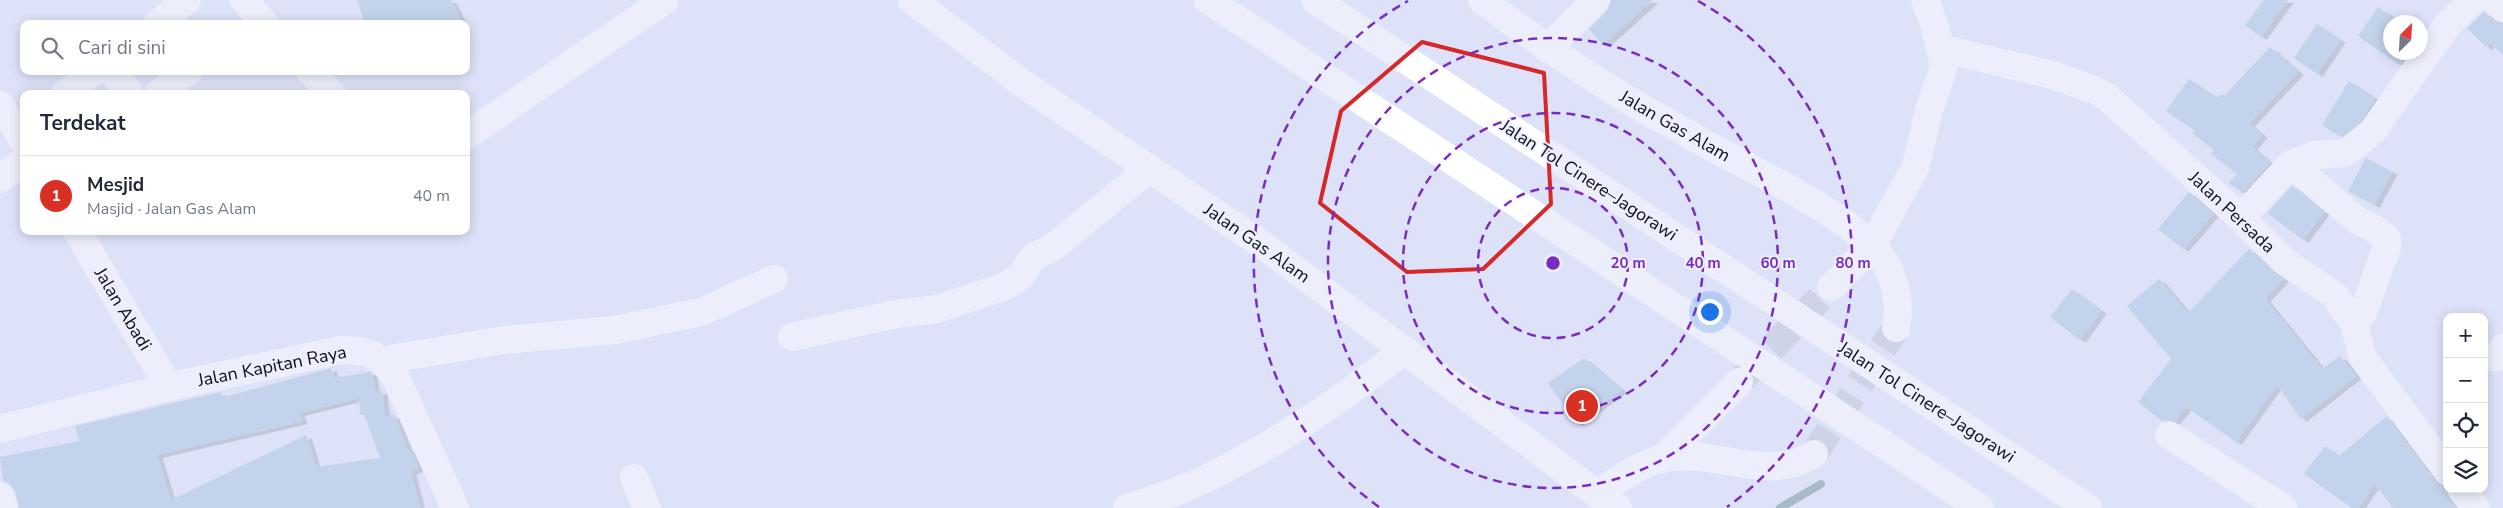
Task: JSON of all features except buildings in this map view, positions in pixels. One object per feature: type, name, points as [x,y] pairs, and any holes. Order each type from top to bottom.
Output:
[{"type":"main road","points":[[470,133],[665,0]]},
{"type":"main road","name":"Jalan Gas Alam","points":[[912,0],[1026,86],[1258,241],[1607,501],[1636,469],[1662,459],[1687,457],[1769,467],[1786,466],[1802,462],[1814,454]]},
{"type":"main road","points":[[1208,0],[1980,508]]},
{"type":"main road","name":"Jalan Tol Cinere–Jagorawi","points":[[1315,0],[2088,508]]},
{"type":"main road","name":"Jalan Gas Alam","points":[[1482,0],[1547,49],[1653,114],[1814,204],[1872,246],[1887,268],[1898,298],[1899,313],[1896,328]]},
{"type":"main road","points":[[1547,49],[1596,0]]},
{"type":"main road","points":[[1831,287],[1872,246],[1916,166],[1929,110],[1944,66],[1925,0]]},
{"type":"main road","points":[[2241,218],[2290,164],[2316,155],[2345,153],[2372,132],[2448,24],[2473,0]]},
{"type":"main road","points":[[2494,0],[2503,8]]},
{"type":"main road","points":[[161,20],[181,2]]},
{"type":"main road","name":"Jalan Persada","points":[[1940,48],[2069,80],[2107,97],[2241,218],[2284,261],[2334,295],[2354,323],[2363,358],[2443,467]]},
{"type":"main road","points":[[70,90],[90,75]]},
{"type":"main road","points":[[115,75],[127,90]]},
{"type":"main road","points":[[163,90],[184,75]]},
{"type":"main road","points":[[314,75],[328,90]]},
{"type":"main road","points":[[0,105],[20,131]]},
{"type":"main road","points":[[0,179],[20,164]]},
{"type":"main road","points":[[2290,164],[2357,220],[2377,230],[2386,239],[2387,247],[2364,313],[2354,323]]},
{"type":"main road","points":[[792,337],[896,314],[937,309],[1003,287],[1020,277],[1034,256],[1052,248],[1149,169]]},
{"type":"main road","name":"Jalan Abadi","points":[[79,235],[169,387]]},
{"type":"main road","points":[[455,508],[396,378],[383,360],[506,340],[615,330],[701,312],[774,279]]},
{"type":"main road","name":"Jalan Kapitan Raya","points":[[0,429],[169,387],[340,350],[366,352],[383,360]]},
{"type":"main road","points":[[1127,508],[1186,488],[1223,470],[1342,398],[1405,350]]},
{"type":"main road","name":"Jalan Gas Alam","points":[[1662,459],[1739,382]]},
{"type":"main road","points":[[2169,435],[2283,508]]},
{"type":"main road","points":[[634,478],[647,508]]},
{"type":"main road","points":[[2464,493],[2476,508]]},
{"type":"main road","points":[[0,496],[4,508]]},
{"type":"highlighted area","points":[[1422,42],[1544,73],[1551,204],[1483,269],[1407,272],[1320,203],[1341,111]]},
{"type":"waterway","points":[[1780,508],[1821,484]]},
{"type":"tunnel","points":[[1742,379],[1831,287]]},
{"type":"tunnel","points":[[1814,454],[1896,328]]},
{"type":"place","name":"Mesjid","points":[[1582,406]]}]
